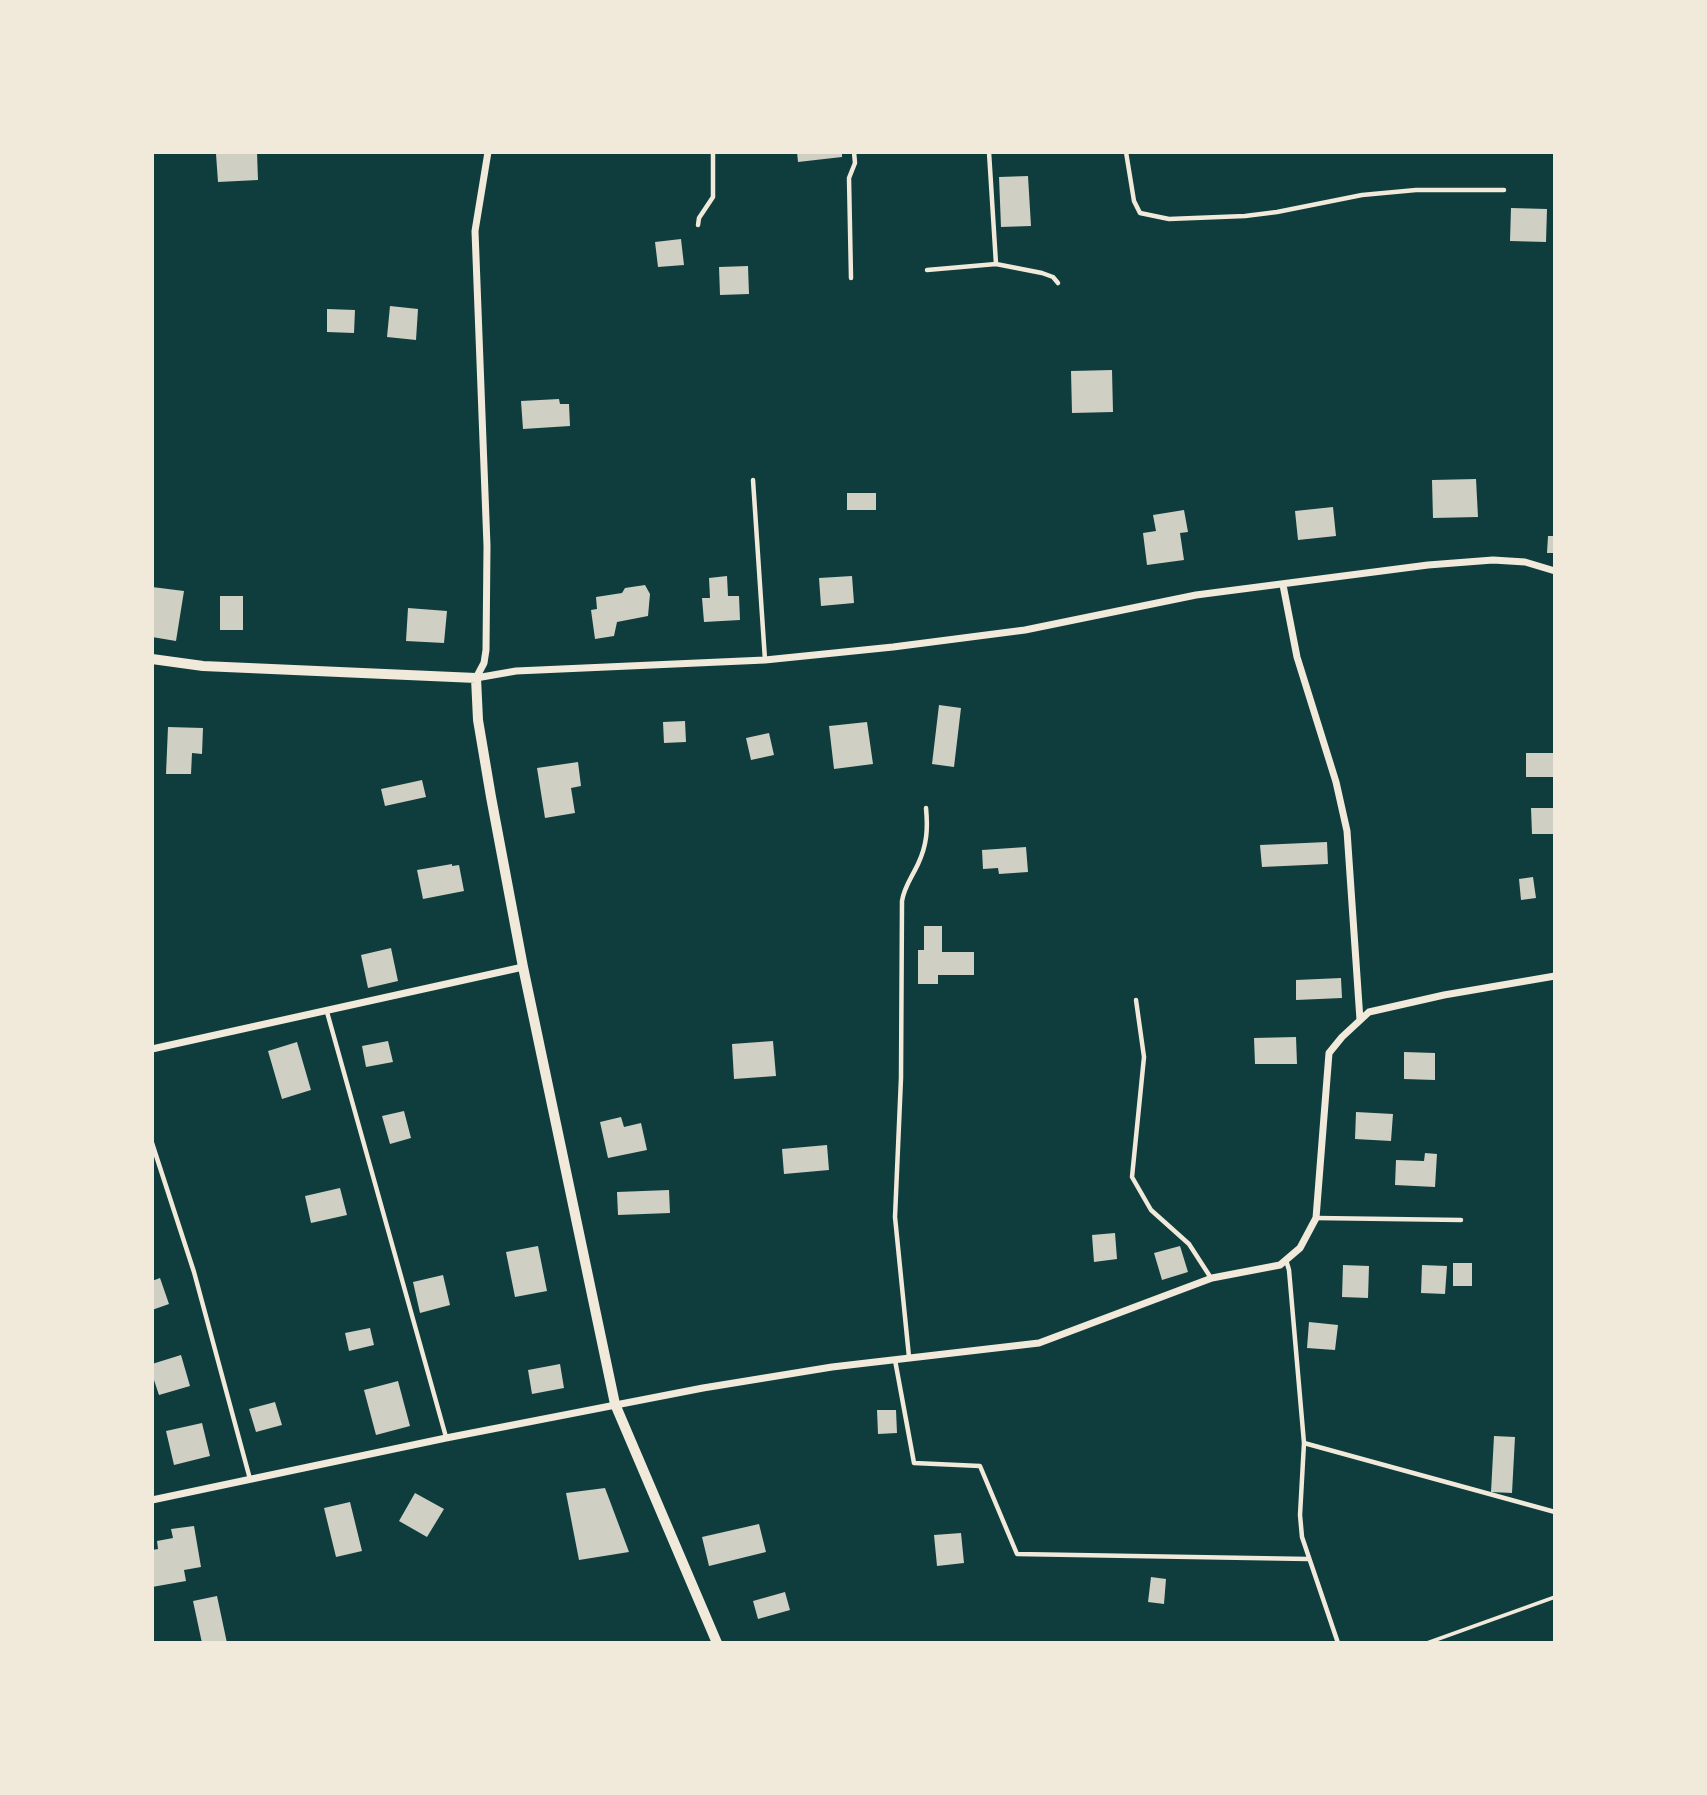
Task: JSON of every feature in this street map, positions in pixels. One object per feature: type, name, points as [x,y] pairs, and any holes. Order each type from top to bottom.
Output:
[{"type":"street","points":[[488,152],[475,231],[487,546],[484,663],[476,678],[480,735],[523,967],[614,1404],[717,1643]]},
{"type":"street","points":[[152,659],[203,666],[476,678],[516,671],[765,660],[1025,630],[1196,596],[1428,565],[1493,560],[1525,562],[1555,571]]},
{"type":"street","points":[[1283,585],[1297,657],[1336,782],[1347,831],[1360,1020]]},
{"type":"street","points":[[152,1049],[523,967]]},
{"type":"street","points":[[152,1500],[446,1438],[703,1388],[909,1357],[1039,1343],[1212,1278],[1280,1265],[1300,1248],[1316,1218],[1329,1053],[1342,1037],[1369,1012],[1444,995],[1555,976]]},
{"type":"lane","points":[[698,225],[699,218],[713,197],[713,152]]},
{"type":"lane","points":[[851,278],[849,178],[855,163],[854,152]]},
{"type":"lane","points":[[989,152],[996,264]]},
{"type":"lane","points":[[1126,152],[1134,201],[1140,213],[1169,219],[1255,215],[1362,195],[1416,190],[1504,190]]},
{"type":"lane","points":[[927,270],[996,264],[1053,276],[1058,283]]},
{"type":"lane","points":[[753,480],[765,660]]},
{"type":"lane","points":[[909,1357],[895,1217],[901,1078],[902,901],[904,890],[924,848],[928,831],[926,808]]},
{"type":"lane","points":[[1136,1000],[1144,1057],[1132,1177],[1151,1210],[1189,1244],[1212,1278]]},
{"type":"lane","points":[[327,1012],[446,1438]]},
{"type":"lane","points":[[152,1143],[194,1272],[251,1480]]},
{"type":"lane","points":[[1316,1218],[1461,1220]]},
{"type":"lane","points":[[1286,1260],[1304,1443],[1300,1514],[1302,1537],[1338,1643]]},
{"type":"lane","points":[[895,1359],[914,1463],[980,1466],[1017,1554],[1308,1559]]},
{"type":"lane","points":[[1304,1443],[1555,1512]]},
{"type":"path","points":[[1427,1643],[1555,1597]]},
{"type":"building","points":[[257,152],[258,180],[218,182],[216,154]]},
{"type":"building","points":[[797,152],[842,152],[842,157],[798,162]]},
{"type":"building","points":[[1028,176],[1031,226],[1001,227],[999,177]]},
{"type":"building","points":[[1511,208],[1547,209],[1546,242],[1510,241]]},
{"type":"building","points":[[681,239],[684,265],[658,267],[655,242]]},
{"type":"building","points":[[748,266],[749,294],[720,295],[719,267]]},
{"type":"building","points":[[390,306],[418,309],[416,340],[387,337]]},
{"type":"building","points":[[327,309],[355,310],[354,333],[327,332]]},
{"type":"building","points":[[1112,370],[1113,412],[1072,413],[1071,371]]},
{"type":"building","points":[[559,399],[560,404],[569,404],[570,426],[523,429],[521,401]]},
{"type":"building","points":[[1476,479],[1478,517],[1433,518],[1432,480]]},
{"type":"building","points":[[847,493],[876,493],[876,510],[847,510]]},
{"type":"building","points":[[1333,507],[1336,536],[1298,540],[1295,511]]},
{"type":"building","points":[[1184,510],[1188,532],[1180,533],[1184,560],[1147,565],[1143,533],[1156,531],[1153,515]]},
{"type":"building","points":[[1548,536],[1555,536],[1555,553],[1547,553]]},
{"type":"building","points":[[727,576],[728,596],[739,596],[740,620],[704,622],[702,598],[710,598],[709,578]]},
{"type":"building","points":[[852,576],[854,603],[821,606],[819,578]]},
{"type":"building","points":[[645,585],[650,594],[648,616],[617,622],[614,636],[595,639],[591,610],[597,609],[596,597],[622,593],[625,588]]},
{"type":"building","points":[[152,587],[184,591],[176,641],[152,637]]},
{"type":"building","points":[[220,596],[243,596],[243,630],[220,630]]},
{"type":"building","points":[[408,608],[447,611],[444,643],[406,641]]},
{"type":"building","points":[[939,705],[961,708],[954,767],[932,764]]},
{"type":"building","points":[[685,721],[686,742],[664,743],[663,722]]},
{"type":"building","points":[[867,722],[873,764],[834,769],[829,726]]},
{"type":"building","points":[[168,727],[203,728],[202,754],[192,753],[191,774],[166,774]]},
{"type":"building","points":[[769,733],[774,755],[751,760],[746,738]]},
{"type":"building","points":[[1526,753],[1555,753],[1555,777],[1526,777]]},
{"type":"building","points":[[578,762],[581,786],[571,788],[575,813],[545,818],[537,768]]},
{"type":"building","points":[[422,780],[426,797],[385,806],[381,789]]},
{"type":"building","points":[[1531,808],[1555,808],[1555,834],[1532,834]]},
{"type":"building","points":[[1327,842],[1328,864],[1262,867],[1260,845]]},
{"type":"building","points":[[1026,847],[1028,872],[999,874],[998,868],[983,869],[982,850]]},
{"type":"building","points":[[459,865],[464,891],[423,899],[417,870]]},
{"type":"building","points":[[1533,877],[1536,898],[1521,900],[1519,879]]},
{"type":"building","points":[[924,926],[942,926],[942,952],[974,952],[974,975],[938,975],[938,984],[918,984],[918,950],[924,950]]},
{"type":"building","points":[[391,948],[398,981],[368,988],[361,955]]},
{"type":"building","points":[[1341,978],[1342,998],[1296,1000],[1296,980]]},
{"type":"building","points":[[1296,1037],[1297,1064],[1255,1064],[1254,1038]]},
{"type":"building","points":[[388,1041],[393,1062],[366,1067],[362,1046]]},
{"type":"building","points":[[773,1041],[776,1076],[734,1079],[732,1044]]},
{"type":"building","points":[[297,1042],[311,1090],[282,1099],[268,1051]]},
{"type":"building","points":[[1404,1052],[1435,1053],[1435,1080],[1404,1079]]},
{"type":"building","points":[[404,1111],[411,1138],[390,1144],[382,1116]]},
{"type":"building","points":[[1356,1112],[1393,1114],[1391,1141],[1355,1139]]},
{"type":"building","points":[[621,1117],[624,1127],[641,1123],[647,1150],[608,1158],[600,1122]]},
{"type":"building","points":[[827,1145],[829,1170],[784,1174],[782,1149]]},
{"type":"building","points":[[1425,1153],[1437,1154],[1435,1187],[1395,1185],[1396,1160],[1424,1161]]},
{"type":"building","points":[[340,1188],[347,1215],[311,1223],[305,1196]]},
{"type":"building","points":[[669,1190],[670,1213],[618,1215],[617,1192]]},
{"type":"building","points":[[1115,1233],[1117,1259],[1094,1262],[1092,1235]]},
{"type":"building","points":[[538,1246],[547,1291],[515,1297],[506,1252]]},
{"type":"building","points":[[1180,1246],[1188,1272],[1162,1280],[1154,1253]]},
{"type":"building","points":[[1453,1263],[1472,1263],[1472,1286],[1453,1286]]},
{"type":"building","points":[[1343,1265],[1369,1266],[1368,1298],[1342,1297]]},
{"type":"building","points":[[1422,1265],[1447,1266],[1445,1294],[1421,1293]]},
{"type":"building","points":[[443,1275],[450,1305],[420,1313],[413,1282]]},
{"type":"building","points":[[160,1278],[169,1304],[152,1310],[152,1281]]},
{"type":"building","points":[[1309,1322],[1338,1325],[1335,1350],[1307,1348]]},
{"type":"building","points":[[370,1328],[374,1345],[349,1351],[345,1333]]},
{"type":"building","points":[[181,1355],[190,1386],[159,1395],[152,1374],[152,1364]]},
{"type":"building","points":[[560,1364],[564,1388],[532,1394],[528,1370]]},
{"type":"building","points":[[398,1381],[410,1426],[376,1435],[364,1390]]},
{"type":"building","points":[[275,1402],[282,1425],[256,1432],[249,1409]]},
{"type":"building","points":[[877,1410],[896,1410],[897,1433],[878,1434]]},
{"type":"building","points":[[202,1423],[210,1456],[174,1465],[166,1431]]},
{"type":"building","points":[[1494,1436],[1515,1437],[1512,1493],[1491,1492]]},
{"type":"building","points":[[605,1488],[629,1552],[579,1560],[566,1493]]},
{"type":"building","points":[[415,1493],[444,1509],[427,1537],[399,1521]]},
{"type":"building","points":[[350,1502],[362,1551],[336,1557],[324,1508]]},
{"type":"building","points":[[759,1524],[766,1552],[709,1566],[702,1537]]},
{"type":"building","points":[[194,1526],[201,1567],[184,1570],[186,1581],[152,1587],[152,1550],[158,1549],[157,1541],[173,1538],[171,1529]]},
{"type":"building","points":[[961,1533],[964,1563],[937,1566],[934,1535]]},
{"type":"building","points":[[1151,1577],[1166,1579],[1164,1604],[1148,1602]]},
{"type":"building","points":[[785,1592],[790,1610],[758,1619],[753,1601]]},
{"type":"building","points":[[217,1596],[227,1643],[202,1643],[193,1601]]}]
